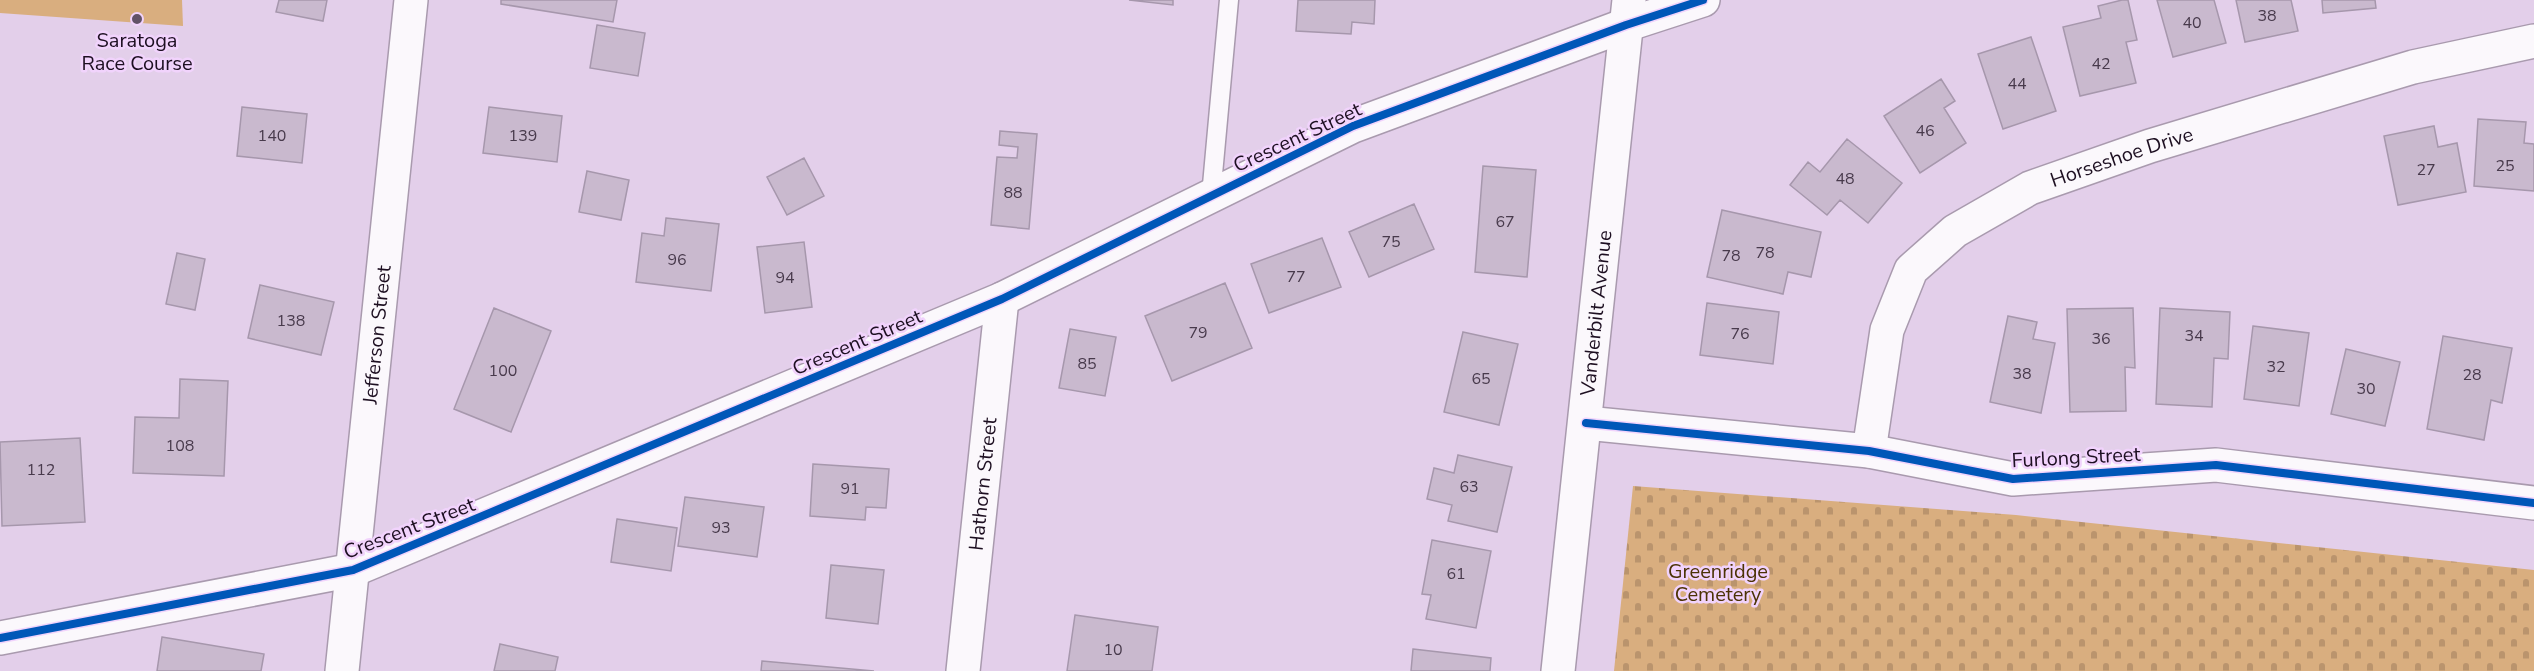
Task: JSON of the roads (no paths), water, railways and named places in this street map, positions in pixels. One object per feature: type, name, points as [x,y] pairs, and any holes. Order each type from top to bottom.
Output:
[{"type":"street","name":"Jefferson Street","points":[[342,671],[411,0]]},
{"type":"street","name":"Crescent Street","points":[[0,638],[353,570],[1002,299],[1353,126],[1628,13],[1703,0]]},
{"type":"street","name":"Vanderbilt Avenue","points":[[1558,671],[1628,13]]},
{"type":"street","name":"Horseshoe Drive","points":[[1869,451],[1887,330],[1911,270],[1955,231],[2030,188],[2150,146],[2413,67],[2534,42]]},
{"type":"street","name":"Hathorn Street","points":[[963,671],[1002,299]]},
{"type":"street","name":"Furlong Street","points":[[1586,423],[1869,451],[2013,479],[2216,465],[2534,503]]},
{"type":"lane","points":[[1211,196],[1229,0]]},
{"type":"place","name":"Saratoga Race Course","points":[[137,19]]},
{"type":"park label","name":"Greenridge Cemetery","points":[[1718,582]]}]
